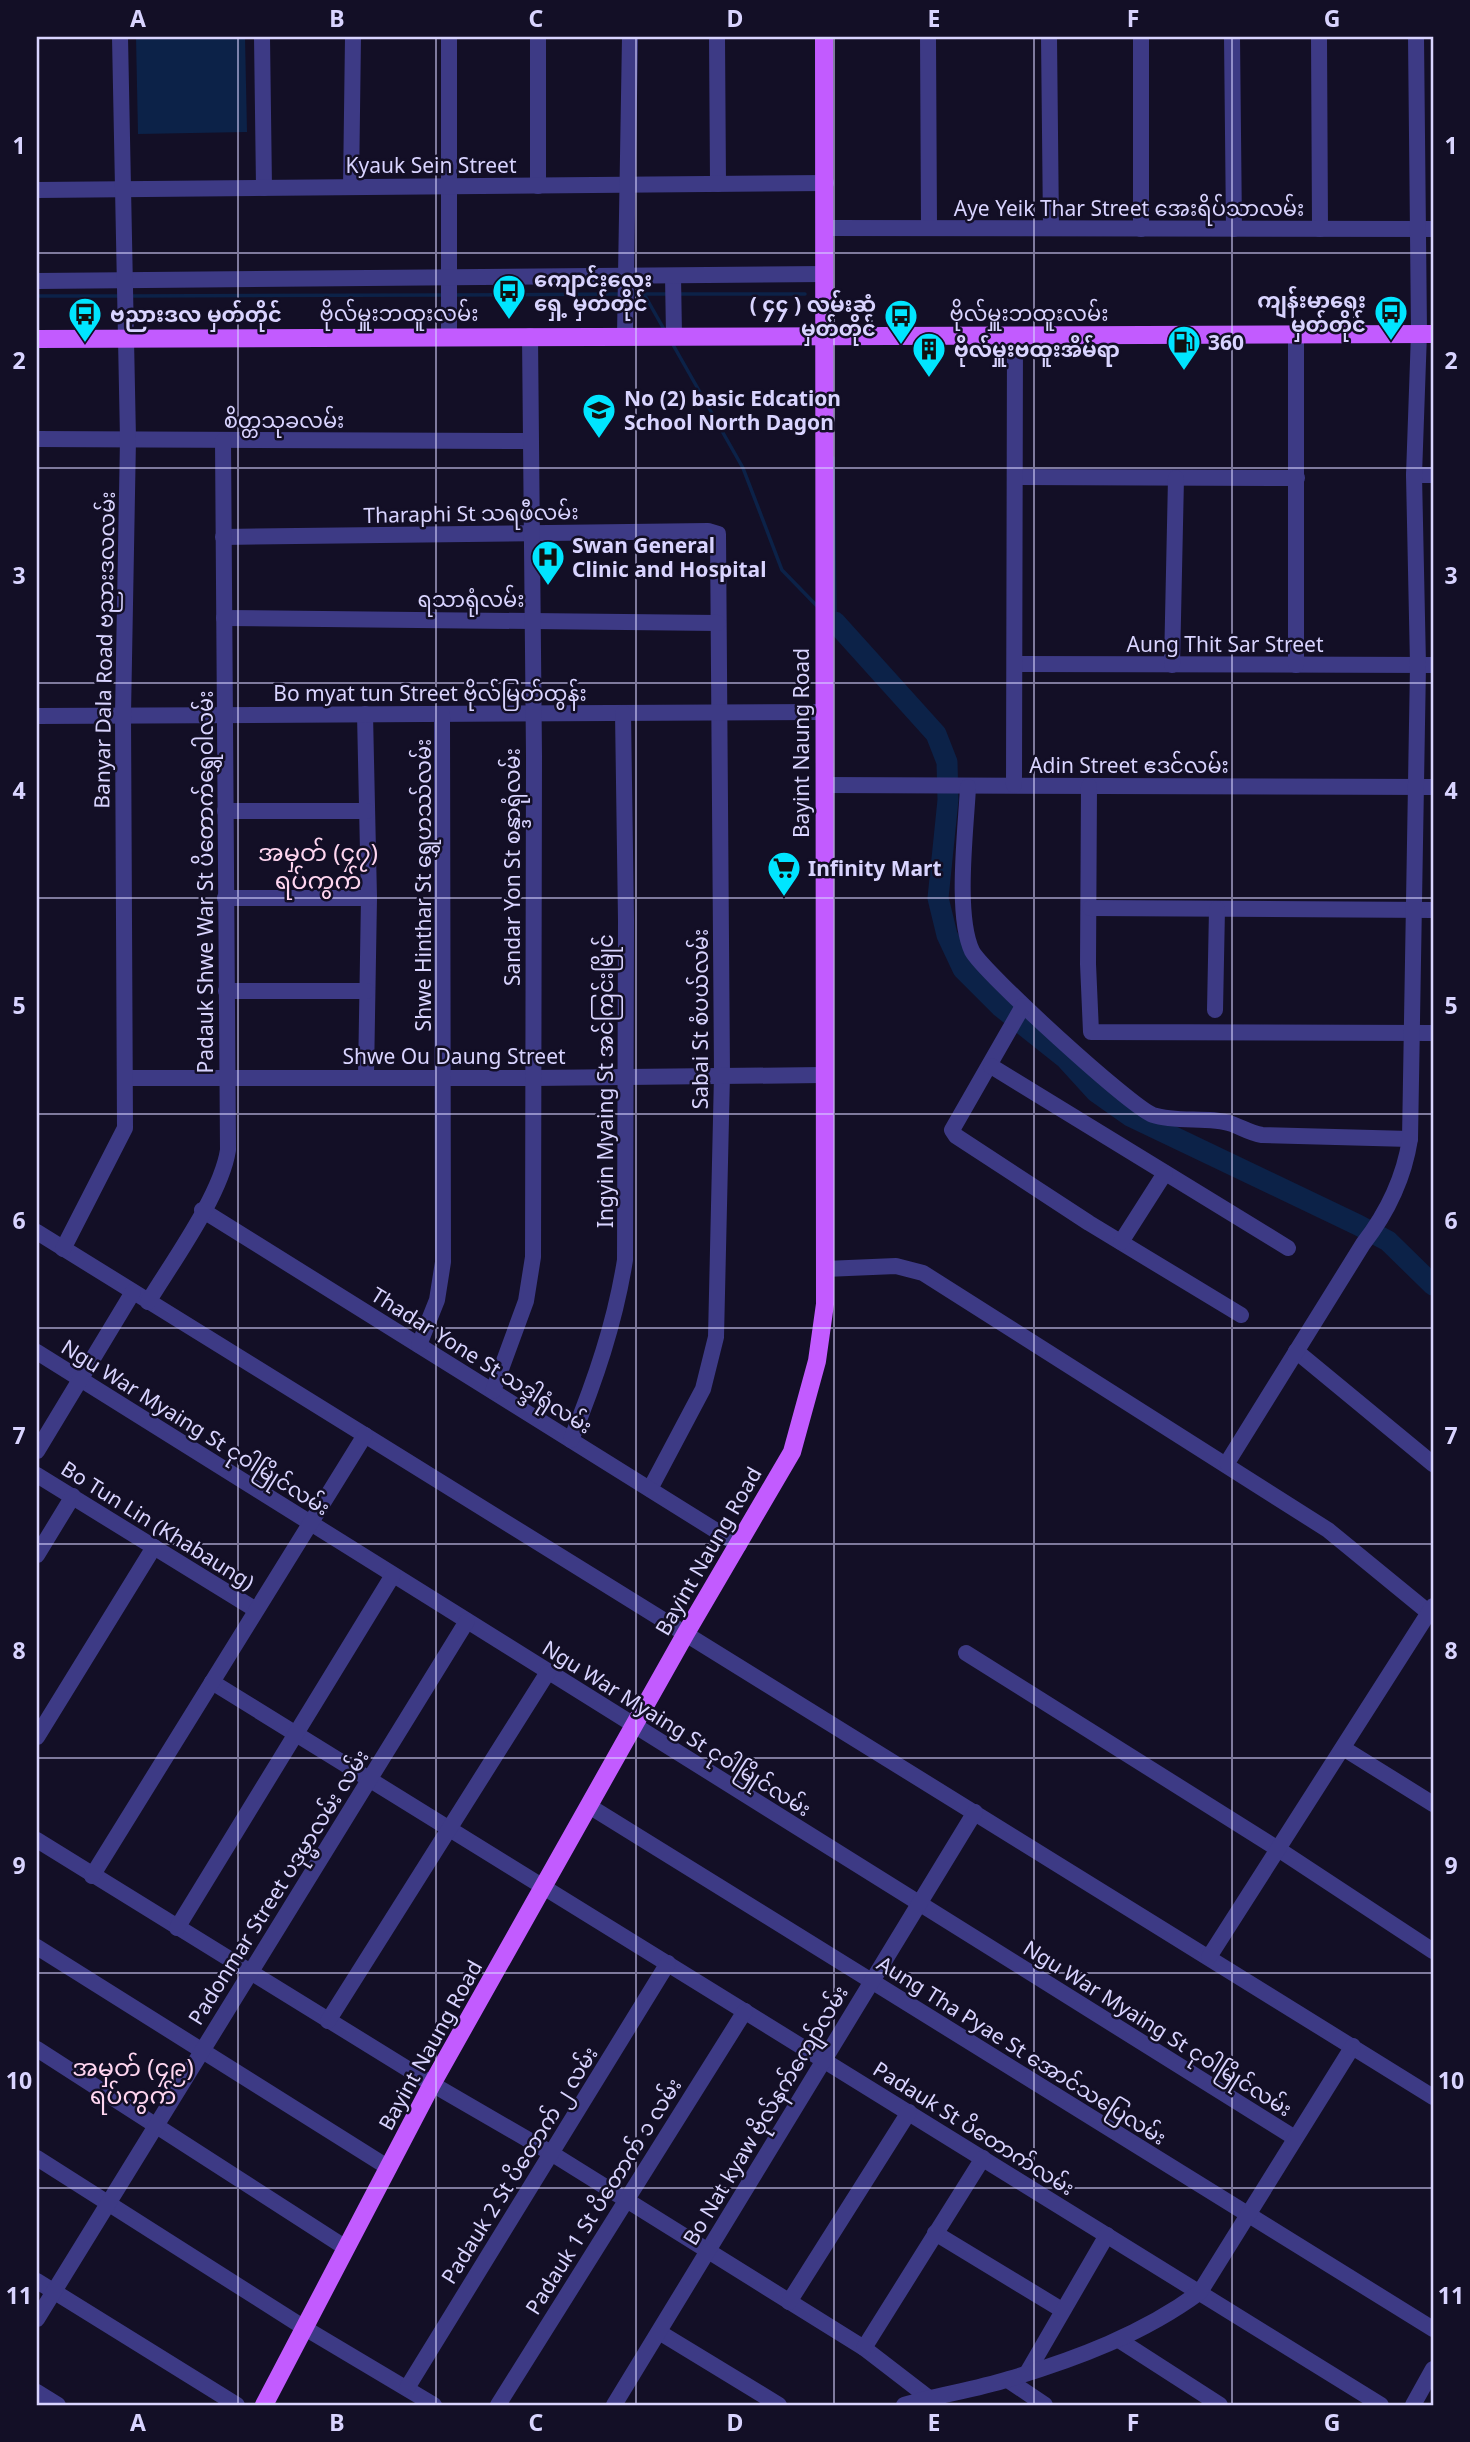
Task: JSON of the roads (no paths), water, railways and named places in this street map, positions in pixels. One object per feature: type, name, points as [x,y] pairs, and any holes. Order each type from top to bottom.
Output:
[{"type":"main road","name":"Bayint Naung Road","points":[[264,2405],[432,2084],[633,1726],[792,1452],[817,1361],[825,1304],[824,37]]},
{"type":"main road","name":"ဗိုလ်မှူးဘထူးလမ်း","points":[[37,339],[625,335],[674,327],[825,337],[1426,333]]},
{"type":"street","name":"Banyar Dala Road ဗညားဒလလမ်း","points":[[63,1249],[125,1128],[123,714],[128,439],[120,37]]},
{"type":"street","points":[[262,37],[264,188]]},
{"type":"street","points":[[351,187],[353,37]]},
{"type":"street","points":[[449,37],[449,335]]},
{"type":"street","points":[[538,37],[538,186]]},
{"type":"street","points":[[625,335],[630,37]]},
{"type":"street","points":[[717,37],[718,184]]},
{"type":"street","points":[[928,37],[929,228]]},
{"type":"street","points":[[1049,37],[1051,228]]},
{"type":"street","points":[[1141,37],[1141,229]]},
{"type":"street","points":[[1232,37],[1234,229]]},
{"type":"street","points":[[1320,37],[1320,229]]},
{"type":"street","points":[[1227,1463],[1363,1244],[1383,1218],[1406,1163],[1410,1139],[1413,910],[1425,787],[1425,665],[1414,475],[1426,333],[1416,229],[1416,37]]},
{"type":"street","name":"Kyauk Sein Street","points":[[37,190],[826,183]]},
{"type":"street","name":"Aye Yeik Thar Street အေးရိပ်သာလမ်း","points":[[825,228],[1433,229]]},
{"type":"street","points":[[37,282],[450,279],[627,282],[825,274]]},
{"type":"street","points":[[673,280],[674,327]]},
{"type":"street","points":[[1296,334],[1296,665]]},
{"type":"street","points":[[1014,785],[1015,335]]},
{"type":"street","name":"Sandar Yon St စန္ဒာရုံလမ်း","points":[[493,1391],[526,1301],[533,1257],[530,336]]},
{"type":"street","name":"စိတ္တသုခလမ်း","points":[[37,439],[530,441]]},
{"type":"street","name":"Padauk Shwe War St ပိတောက်ရွှေဝါလမ်း","points":[[148,1302],[226,1164],[228,1077],[223,441]]},
{"type":"street","points":[[1414,475],[1433,475]]},
{"type":"street","points":[[1016,477],[1297,478]]},
{"type":"street","points":[[1172,665],[1176,478]]},
{"type":"street","name":"Tharaphi St သရဖီလမ်း","points":[[223,537],[708,531],[718,534]]},
{"type":"street","name":"Sabai St စံပယ်လမ်း","points":[[650,1489],[703,1389],[716,1337],[722,1075],[718,534]]},
{"type":"street","name":"ရသာရုံလမ်း","points":[[224,618],[718,623]]},
{"type":"street","name":"Aung Thit Sar Street","points":[[1016,664],[1425,665]]},
{"type":"street","name":"Bo myat tun Street ဗိုလ်မြတ်ထွန်း","points":[[37,716],[824,712]]},
{"type":"street","name":"Ingyin Myaing St အင်ကြင်းမြိုင်","points":[[571,1440],[594,1382],[619,1300],[625,1260],[623,713]]},
{"type":"street","points":[[365,714],[369,898],[366,1076]]},
{"type":"street","name":"Shwe Hinthar St ရွှေဟဿ်လမ်း","points":[[419,1345],[437,1300],[443,1262],[445,1079],[442,714]]},
{"type":"street","name":"Adin Street ဧဒင်လမ်း","points":[[824,785],[1425,787]]},
{"type":"street","points":[[1090,786],[1091,1032],[1433,1033]]},
{"type":"street","points":[[962,787],[967,932],[973,952],[1017,1019],[1152,1114],[1232,1124],[1244,1131],[1262,1135],[1410,1139]]},
{"type":"street","points":[[225,811],[368,811]]},
{"type":"street","points":[[225,898],[369,898]]},
{"type":"street","points":[[1090,908],[1433,910]]},
{"type":"street","points":[[1215,1010],[1217,909]]},
{"type":"street","points":[[226,991],[368,991]]},
{"type":"street","points":[[1017,1019],[953,1130],[956,1136],[1241,1315]]},
{"type":"street","points":[[991,1066],[1289,1248]]},
{"type":"street","name":"Shwe Ou Daung Street","points":[[126,1078],[366,1076],[534,1079],[823,1075]]},
{"type":"street","points":[[1121,1242],[1165,1173]]},
{"type":"street","name":"Thadar Yone St သဒ္ဒါရုံလမ်း","points":[[202,1210],[739,1545]]},
{"type":"street","points":[[37,1232],[1433,2097]]},
{"type":"street","points":[[825,1269],[896,1266],[923,1273],[1021,1332],[1119,1399],[1227,1463],[1328,1530],[1432,1611],[1209,1957]]},
{"type":"street","points":[[37,1451],[133,1292]]},
{"type":"street","points":[[1296,1351],[1433,1464]]},
{"type":"street","name":"Ngu War Myaing St ငုဝါမြိုင်လမ်း","points":[[37,1352],[1295,2138]]},
{"type":"street","points":[[92,1875],[365,1435]]},
{"type":"street","name":"Bo Tun Lin (Khabaung)","points":[[37,1475],[257,1610]]},
{"type":"street","points":[[37,1555],[73,1496]]},
{"type":"street","points":[[38,1734],[154,1547]]},
{"type":"street","points":[[177,1928],[393,1575]]},
{"type":"street","name":"Padonmar Street ပဒုမ္မာလမ်း လမ်း","points":[[37,2319],[467,1621]]},
{"type":"street","points":[[967,1653],[1278,1849],[1433,1951]]},
{"type":"street","points":[[327,2021],[548,1672]]},
{"type":"street","name":"Padauk St ပိတောက်လမ်း","points":[[212,1682],[1381,2405]]},
{"type":"street","points":[[1343,1748],[1433,1804]]},
{"type":"street","name":"Aung Tha Pyae St အောင်သပြေလမ်း","points":[[589,1806],[1433,2329]]},
{"type":"street","name":"Bo Nat kyaw ဗိုလ်နက်ကျော်လမ်း","points":[[614,2405],[975,1812]]},
{"type":"street","points":[[37,1840],[327,2021],[551,2153],[864,2348],[929,2398]]},
{"type":"street","points":[[37,1947],[389,2168]]},
{"type":"street","name":"Padauk 2 St ပိတောက် ၂ လမ်း","points":[[407,2388],[668,1963]]},
{"type":"street","name":"Padauk 1 St ပိတောက် ၁ လမ်း","points":[[498,2405],[744,2011]]},
{"type":"street","points":[[904,2405],[1008,2380],[1119,2340],[1175,2310],[1200,2292],[1353,2046]]},
{"type":"street","points":[[37,2049],[346,2248]]},
{"type":"street","points":[[789,2302],[909,2112]]},
{"type":"street","points":[[37,2158],[303,2327],[434,2405]]},
{"type":"street","points":[[864,2348],[983,2158]]},
{"type":"street","points":[[935,2234],[1062,2310]]},
{"type":"street","points":[[1027,2373],[1107,2235]]},
{"type":"street","points":[[37,2281],[237,2405]]},
{"type":"street","points":[[659,2332],[779,2405]]},
{"type":"street","points":[[1119,2340],[1220,2405]]},
{"type":"street","points":[[1413,2405],[1433,2370]]},
{"type":"street","points":[[1008,2380],[1045,2405]]},
{"type":"street","points":[[37,2392],[58,2405]]},
{"type":"water","points":[[136,37],[245,37],[247,132],[138,134]]},
{"type":"waterway","points":[[452,295],[620,294]]},
{"type":"waterway","points":[[631,294],[644,294],[665,331]]},
{"type":"waterway","points":[[644,294],[670,294]]},
{"type":"waterway","points":[[678,294],[805,294]]},
{"type":"waterway","points":[[130,296],[445,295]]},
{"type":"waterway","points":[[37,296],[119,296]]},
{"type":"waterway","points":[[672,343],[743,468],[782,570],[818,607]]},
{"type":"waterway","points":[[833,458],[835,622]]},
{"type":"waterway","points":[[835,622],[936,734],[947,762],[948,800],[938,898],[947,935],[963,969],[1001,1007],[1065,1058],[1096,1092],[1130,1116],[1388,1241],[1433,1285]]},
{"type":"place","name":"ကျောင်းလေး ရှေ့ မှတ်တိုင်","points":[[509,321]]},
{"type":"place","name":"ကျန်းမာရေး မှတ်တိုင်","points":[[1391,342]]},
{"type":"place","name":"ဗညားဒလ မှတ်တိုင်","points":[[85,344]]},
{"type":"place","name":"( ၄၄ ) လမ်းဆုံ မှတ်တိုင်","points":[[901,346]]},
{"type":"place","name":"360","points":[[1184,372]]},
{"type":"place","name":"ဗိုလ်မှူးဗထူးအိမ်ရာ","points":[[929,379]]},
{"type":"place","name":"No (2) basic Edcation School North Dagon","points":[[599,440]]},
{"type":"place","name":"Swan General Clinic and Hospital","points":[[548,587]]},
{"type":"place","name":"Infinity Mart","points":[[784,898]]},
{"type":"district","name":"အမှတ် (၄၇) ရပ်ကွက်","points":[[318,865]]},
{"type":"district","name":"အမှတ် (၄၉) ရပ်ကွက်","points":[[133,2080]]}]
